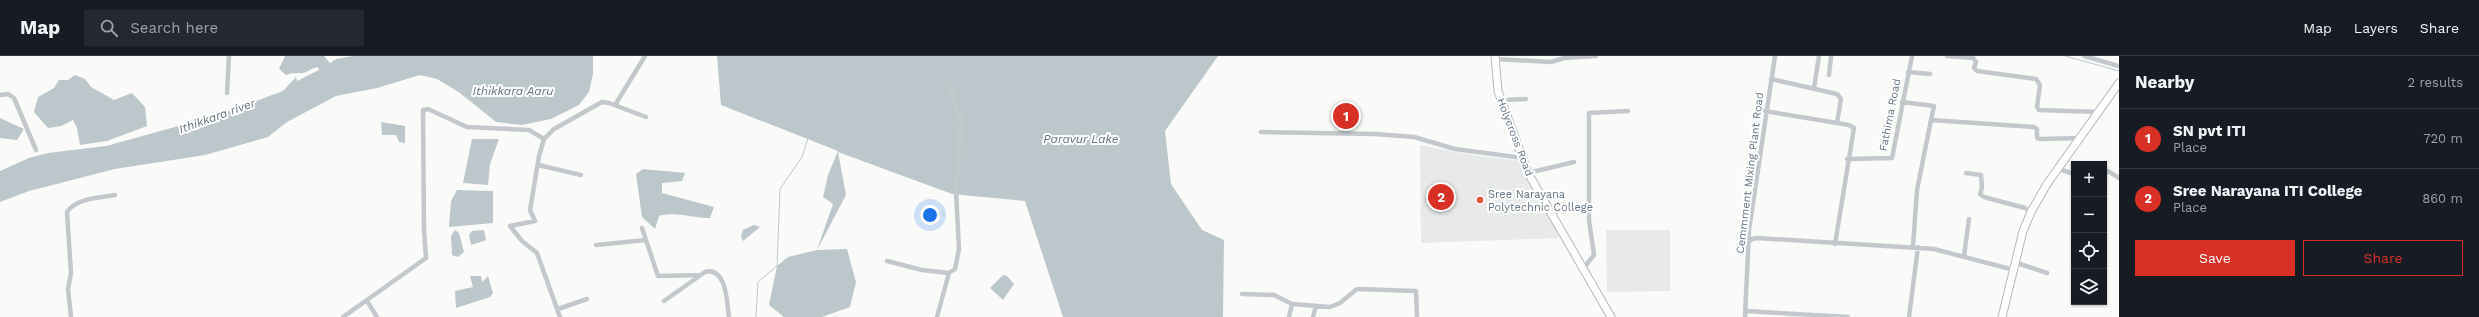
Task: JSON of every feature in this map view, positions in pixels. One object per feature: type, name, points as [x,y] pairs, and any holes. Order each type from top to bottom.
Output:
[{"type":"main road","name":"Holycross Road","points":[[1495,58],[1498,91],[1528,173],[1582,270],[1611,317]]},
{"type":"main road","points":[[2002,317],[2023,232],[2031,212],[2047,184],[2119,83]]},
{"type":"street","points":[[227,93],[229,56]]},
{"type":"street","points":[[616,105],[645,56]]},
{"type":"street","points":[[1495,58],[1551,62],[1564,58],[1596,56]]},
{"type":"street","name":"Cemmment Mixing Plant Road","points":[[1745,317],[1748,243],[1765,111],[1775,56]]},
{"type":"street","points":[[1814,88],[1819,56]]},
{"type":"street","points":[[1829,75],[1831,56]]},
{"type":"street","name":"Fathima Road","points":[[1847,159],[1892,158],[1912,56]]},
{"type":"street","points":[[1947,56],[1973,58],[1976,62],[1974,68],[1976,71],[2036,79],[2040,85],[2038,110],[2099,112]]},
{"type":"street","points":[[2084,56],[2119,66]]},
{"type":"street","points":[[1908,72],[1930,74]]},
{"type":"street","points":[[1771,79],[1814,88],[1840,96],[1837,123]]},
{"type":"street","points":[[887,261],[922,270],[948,273],[955,269],[959,249],[956,191],[961,121],[951,88]]},
{"type":"street","points":[[0,95],[8,94],[14,98],[36,150]]},
{"type":"street","points":[[1501,100],[1526,99]]},
{"type":"street","points":[[560,317],[536,252],[522,241],[510,226],[535,221],[530,210],[544,139],[554,129],[596,105],[605,102],[646,117]]},
{"type":"street","points":[[1902,102],[1934,106],[1917,190],[1916,246],[1909,317]]},
{"type":"street","points":[[343,317],[426,258],[422,110],[428,109],[469,128],[529,130],[544,139]]},
{"type":"street","points":[[1582,270],[1594,255],[1589,220],[1589,113],[1628,111]]},
{"type":"street","points":[[1765,111],[1849,125],[1854,128],[1847,159],[1835,244]]},
{"type":"street","points":[[1931,120],[2034,127],[2037,130],[2038,138],[2040,139],[2080,138]]},
{"type":"street","points":[[1261,132],[1375,134],[1414,138],[1455,149],[1523,158]]},
{"type":"street","points":[[1528,173],[1574,162]]},
{"type":"street","points":[[538,165],[582,175]]},
{"type":"street","points":[[2059,169],[2071,173]]},
{"type":"street","points":[[2107,172],[2119,178]]},
{"type":"street","points":[[1966,173],[1981,175],[1982,188],[1980,194],[1984,197],[2025,208],[2031,212]]},
{"type":"street","points":[[71,317],[68,289],[71,274],[70,248],[66,212],[74,204],[86,200],[114,196]]},
{"type":"street","points":[[1964,256],[1969,219]]},
{"type":"street","points":[[642,228],[658,276],[701,275]]},
{"type":"street","points":[[1748,243],[1752,239],[1757,238],[1835,244],[1916,246],[2048,273]]},
{"type":"street","points":[[596,245],[646,240]]},
{"type":"street","points":[[664,301],[709,271],[717,274],[722,280],[729,317]]},
{"type":"street","points":[[937,317],[948,273]]},
{"type":"street","points":[[1390,284],[1390,290]]},
{"type":"street","points":[[1242,294],[1274,295],[1292,304],[1335,306],[1357,289],[1416,290],[1417,317]]},
{"type":"street","points":[[558,309],[587,299]]},
{"type":"street","points":[[367,301],[377,317]]},
{"type":"street","points":[[1289,317],[1292,304]]},
{"type":"street","points":[[1313,317],[1316,306]]},
{"type":"street","points":[[1746,311],[1805,316],[1848,317]]},
{"type":"shaded area","name":"Sree Narayana Polytechnic College","points":[[1420,145],[1467,154],[1520,161],[1560,238],[1421,243]]},
{"type":"shaded area","points":[[1606,230],[1670,230],[1670,291],[1607,292]]},
{"type":"water","name":"Ithikkara Aaru","points":[[285,56],[324,56],[330,63],[336,59],[353,56],[593,56],[593,74],[589,92],[579,105],[551,119],[522,125],[496,122],[460,93],[437,79],[420,75],[377,88],[336,96],[287,122],[268,137],[205,155],[115,169],[29,191],[0,202],[0,171],[29,158],[48,153],[106,146],[215,116],[283,91],[296,77],[297,81],[319,70],[318,67],[303,73],[286,75],[279,69]]},
{"type":"water","name":"Paravur Lake","points":[[717,56],[1218,56],[1165,131],[1171,184],[1202,230],[1224,240],[1223,317],[1063,317],[1025,201],[952,194],[838,152],[846,195],[817,250],[833,204],[823,197],[828,175],[838,151],[721,105]]},
{"type":"water","points":[[75,75],[85,79],[91,87],[114,100],[132,93],[145,107],[147,126],[107,141],[80,145],[77,128],[73,120],[61,126],[48,128],[34,112],[38,97],[54,88],[59,80],[68,80]]},
{"type":"water","points":[[0,118],[24,129],[17,140],[0,138]]},
{"type":"water","points":[[381,122],[405,126],[405,143],[399,142],[396,135],[382,135]]},
{"type":"water","points":[[472,139],[499,139],[490,164],[488,185],[463,183]]},
{"type":"water","points":[[643,169],[685,173],[682,181],[662,183],[662,193],[714,207],[710,218],[677,214],[659,216],[655,229],[642,217],[636,174]]},
{"type":"water","points":[[457,190],[493,191],[493,223],[449,227],[451,201]]},
{"type":"water","points":[[754,225],[760,227],[743,241],[741,237],[743,230]]},
{"type":"water","points":[[455,230],[459,233],[464,252],[458,257],[452,255],[451,236]]},
{"type":"water","points":[[484,230],[486,240],[471,245],[469,235],[472,231]]},
{"type":"water","points":[[847,249],[856,282],[850,307],[822,317],[784,317],[769,305],[777,266],[788,257],[817,250]]},
{"type":"water","points":[[1003,275],[1007,276],[1014,284],[1003,300],[990,288]]},
{"type":"water","points":[[470,276],[481,276],[482,282],[488,276],[493,293],[490,297],[456,308],[455,291],[473,287]]},
{"type":"waterway","points":[[2065,56],[2119,71]]},
{"type":"waterway","points":[[756,317],[758,282],[777,266],[780,189],[802,157],[808,138]]},
{"type":"place","name":"SN pvt ITI","points":[[1346,116]]},
{"type":"place","name":"Sree Narayana ITI College","points":[[1441,197]]},
{"type":"place","name":"Sree Narayana Polytechnic College","points":[[1480,200]]},
{"type":"water label","name":"Ithikkara river","points":[[217,116]]}]
